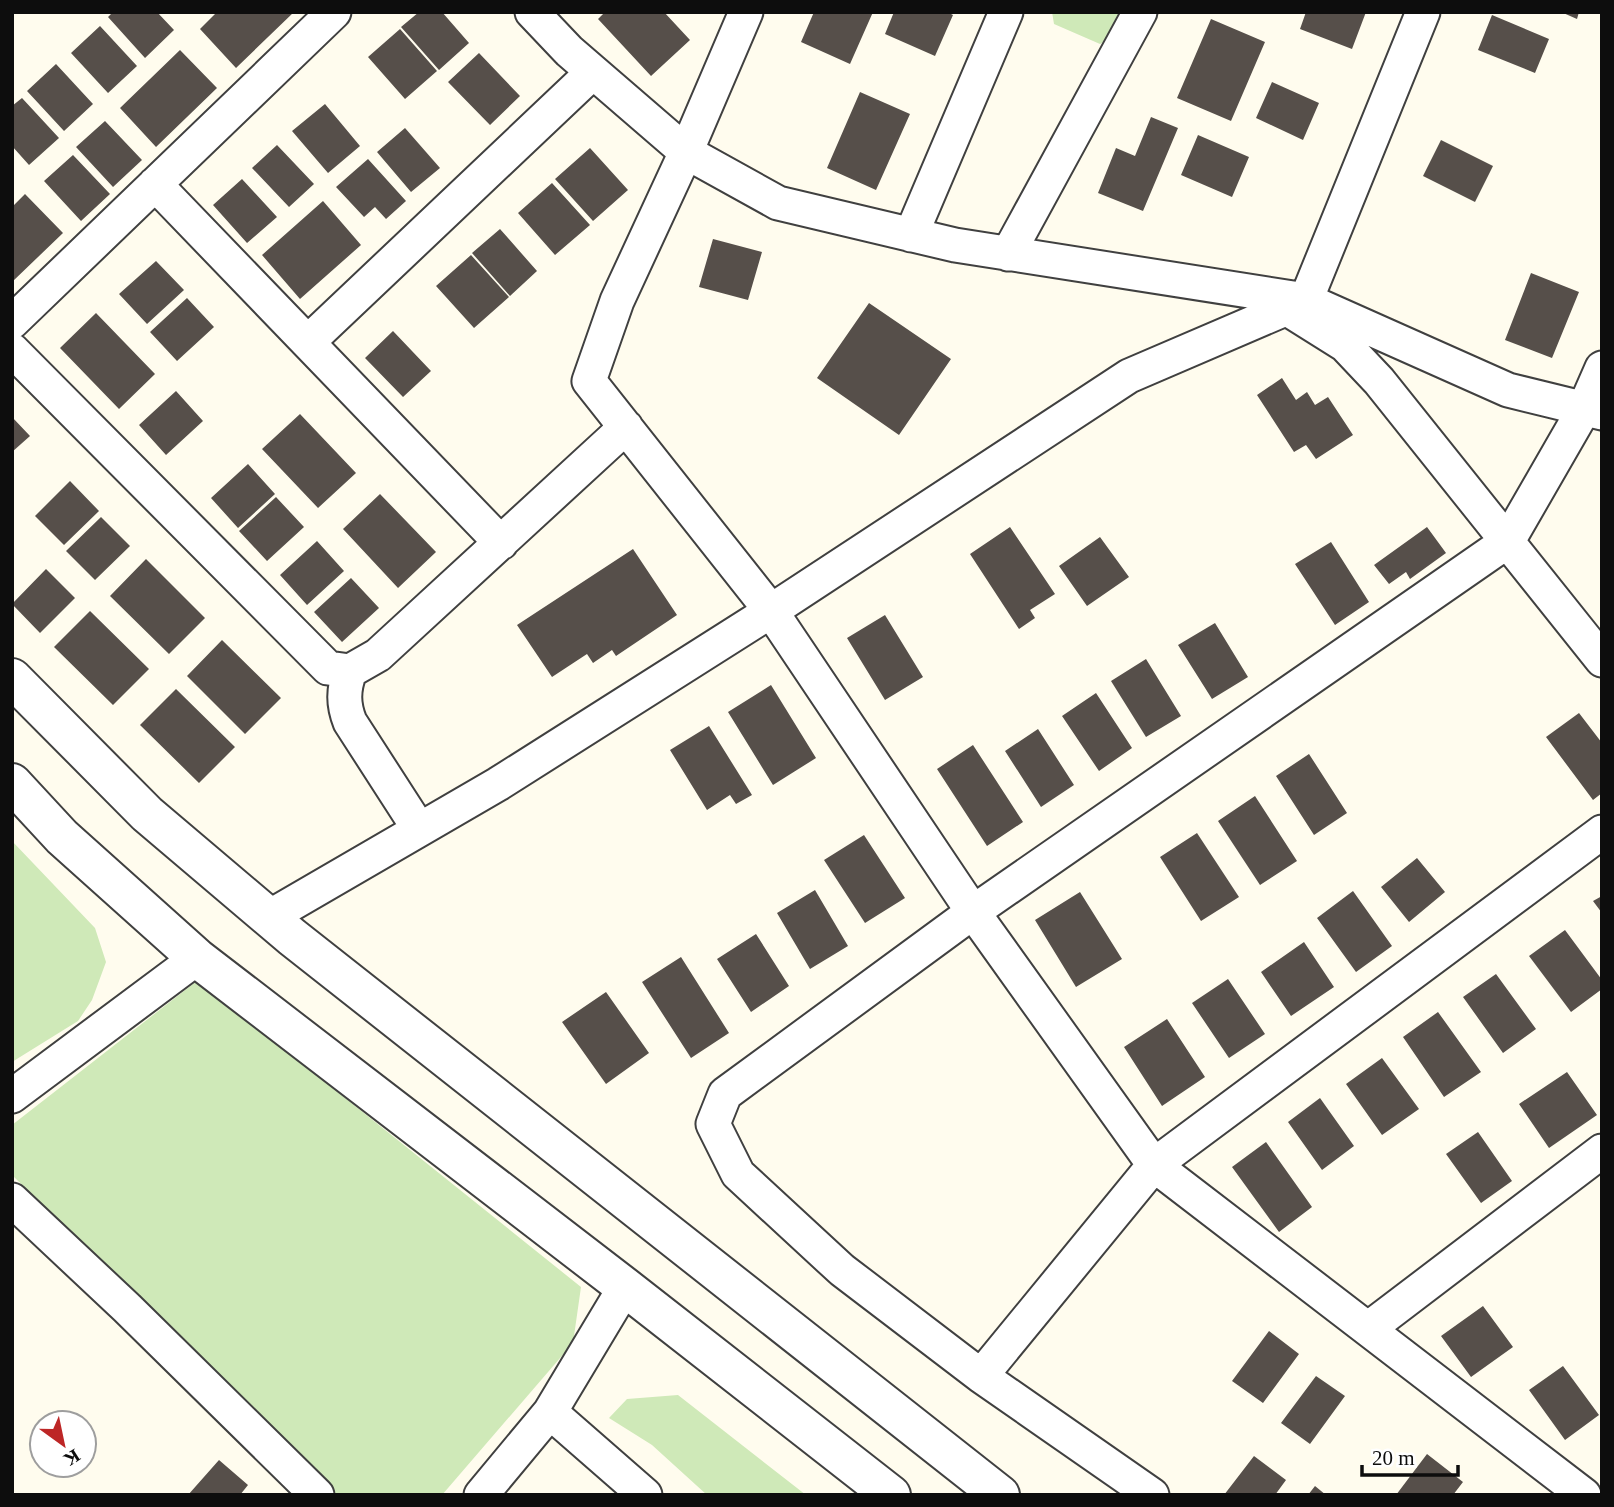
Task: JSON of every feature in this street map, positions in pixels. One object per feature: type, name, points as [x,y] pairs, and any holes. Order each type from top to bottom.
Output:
[{"type":"street","points":[[12,322],[334,12]]},
{"type":"street","points":[[532,12],[569,51],[686,152],[778,203],[911,235],[1008,254],[1296,304],[1508,390],[1593,411]]},
{"type":"street","points":[[746,12],[686,152],[617,301],[589,381],[771,611],[973,912],[1154,1165],[1584,1494],[1602,1479]]},
{"type":"street","points":[[911,235],[1006,12]]},
{"type":"street","points":[[1008,254],[1140,12]]},
{"type":"street","points":[[269,917],[498,783],[771,611],[1129,376],[1296,304],[1423,12]]},
{"type":"street","points":[[307,342],[593,72]]},
{"type":"street","points":[[155,184],[501,542]]},
{"type":"street","points":[[1296,304],[1345,345],[1380,382],[1602,660]]},
{"type":"street","points":[[12,350],[328,668],[349,671],[378,655],[625,427]]},
{"type":"street","points":[[1152,1495],[981,1376],[842,1270],[738,1174],[713,1124],[724,1094],[973,912],[1508,541],[1593,411],[1602,368]]},
{"type":"street","points":[[349,671],[344,694],[350,722],[419,829]]},
{"type":"street","points":[[12,678],[147,814],[269,917],[1000,1495]]},
{"type":"street","points":[[12,783],[62,837],[197,958],[891,1495]]},
{"type":"street","points":[[981,1376],[1154,1165],[1602,832]]},
{"type":"street","points":[[12,1097],[197,958]]},
{"type":"street","points":[[1368,1329],[1602,1151]]},
{"type":"street","points":[[12,1200],[127,1308],[317,1495]]},
{"type":"street","points":[[481,1495],[550,1412],[625,1287]]},
{"type":"street","points":[[550,1412],[645,1495]]},
{"type":"green space","points":[[1052,12],[1125,12],[1112,37],[1100,44],[1054,24]]},
{"type":"green space","points":[[12,841],[95,928],[106,962],[92,1000],[78,1021],[12,1062]]},
{"type":"green space","points":[[198,980],[581,1287],[573,1343],[442,1495],[337,1495],[12,1175],[12,1125]]},
{"type":"green space","points":[[678,1395],[806,1495],[707,1495],[652,1445],[609,1418],[627,1399]]},
{"type":"building","points":[[113,12],[157,12],[174,30],[145,58],[108,17]]},
{"type":"building","points":[[217,12],[294,12],[236,68],[200,29]]},
{"type":"building","points":[[419,12],[442,12],[469,43],[439,70],[401,27]]},
{"type":"building","points":[[605,12],[664,12],[690,40],[651,76],[598,19]]},
{"type":"building","points":[[814,12],[873,12],[850,64],[801,42]]},
{"type":"building","points":[[894,12],[947,12],[953,15],[935,56],[885,34]]},
{"type":"building","points":[[1306,12],[1366,12],[1352,49],[1300,29]]},
{"type":"building","points":[[1561,12],[1579,12],[1577,19]]},
{"type":"building","points":[[1492,15],[1549,39],[1535,73],[1478,50]]},
{"type":"building","points":[[1211,19],[1265,42],[1231,121],[1177,98]]},
{"type":"building","points":[[100,26],[137,66],[108,93],[71,53]]},
{"type":"building","points":[[400,29],[437,71],[405,99],[368,57]]},
{"type":"building","points":[[180,50],[217,88],[156,147],[120,108]]},
{"type":"building","points":[[479,53],[520,96],[490,125],[448,82]]},
{"type":"building","points":[[56,64],[93,104],[64,131],[27,91]]},
{"type":"building","points":[[1272,82],[1319,103],[1303,140],[1256,118]]},
{"type":"building","points":[[860,92],[910,114],[876,190],[827,168]]},
{"type":"building","points":[[22,98],[59,138],[29,165],[12,146],[12,106]]},
{"type":"building","points":[[325,104],[360,146],[328,173],[292,131]]},
{"type":"building","points":[[1151,117],[1178,128],[1143,211],[1098,193],[1116,148],[1135,156]]},
{"type":"building","points":[[105,121],[142,160],[113,187],[76,147]]},
{"type":"building","points":[[405,128],[440,168],[411,192],[377,152]]},
{"type":"building","points":[[1198,135],[1249,157],[1232,197],[1181,175]]},
{"type":"building","points":[[1441,140],[1493,166],[1475,202],[1423,176]]},
{"type":"building","points":[[277,145],[314,184],[289,207],[252,168]]},
{"type":"building","points":[[590,148],[628,190],[593,221],[555,179]]},
{"type":"building","points":[[73,155],[110,194],[81,221],[44,181]]},
{"type":"building","points":[[368,159],[406,201],[386,219],[375,207],[364,217],[336,187]]},
{"type":"building","points":[[242,179],[277,217],[247,243],[213,205]]},
{"type":"building","points":[[552,183],[590,225],[555,255],[518,213]]},
{"type":"building","points":[[25,194],[63,233],[12,282],[12,207]]},
{"type":"building","points":[[323,201],[361,245],[300,299],[262,255]]},
{"type":"building","points":[[500,229],[537,271],[510,296],[472,253]]},
{"type":"building","points":[[713,239],[762,252],[748,300],[699,287]]},
{"type":"building","points":[[471,255],[509,297],[474,328],[436,286]]},
{"type":"building","points":[[156,261],[184,290],[147,324],[119,294]]},
{"type":"building","points":[[1531,273],[1579,292],[1552,358],[1505,340]]},
{"type":"building","points":[[187,298],[214,327],[177,361],[150,332]]},
{"type":"building","points":[[869,303],[951,359],[899,435],[817,378]]},
{"type":"building","points":[[96,313],[155,374],[119,409],[60,348]]},
{"type":"building","points":[[393,331],[431,371],[403,397],[365,358]]},
{"type":"building","points":[[1282,378],[1296,400],[1307,392],[1315,405],[1328,397],[1353,435],[1316,459],[1306,445],[1294,452],[1257,395]]},
{"type":"building","points":[[176,391],[203,421],[166,455],[139,425]]},
{"type":"building","points":[[300,414],[356,473],[318,508],[262,449]]},
{"type":"building","points":[[12,417],[30,436],[12,452]]},
{"type":"building","points":[[248,464],[275,494],[238,528],[211,498]]},
{"type":"building","points":[[70,481],[99,511],[64,545],[35,516]]},
{"type":"building","points":[[380,494],[436,552],[398,588],[343,529]]},
{"type":"building","points":[[276,497],[304,527],[267,561],[239,531]]},
{"type":"building","points":[[101,517],[130,546],[95,580],[66,551]]},
{"type":"building","points":[[1010,527],[1055,594],[1030,610],[1035,618],[1019,629],[970,554]]},
{"type":"building","points":[[1427,527],[1446,553],[1410,579],[1406,572],[1389,584],[1374,565]]},
{"type":"building","points":[[1100,537],[1129,577],[1087,606],[1059,566]]},
{"type":"building","points":[[317,541],[344,571],[307,605],[280,575]]},
{"type":"building","points":[[1331,542],[1369,602],[1335,625],[1295,564]]},
{"type":"building","points":[[633,549],[677,615],[616,656],[612,650],[593,663],[587,654],[552,677],[517,625]]},
{"type":"building","points":[[146,559],[205,618],[169,654],[110,596]]},
{"type":"building","points":[[46,569],[75,598],[40,633],[12,604]]},
{"type":"building","points":[[351,578],[379,608],[342,642],[314,612]]},
{"type":"building","points":[[90,611],[149,669],[113,705],[54,647]]},
{"type":"building","points":[[885,615],[923,677],[885,700],[847,638]]},
{"type":"building","points":[[1215,623],[1248,677],[1212,699],[1178,645]]},
{"type":"building","points":[[222,640],[281,698],[245,734],[187,676]]},
{"type":"building","points":[[1146,659],[1181,716],[1146,737],[1111,681]]},
{"type":"building","points":[[771,685],[816,758],[773,785],[728,712]]},
{"type":"building","points":[[176,689],[235,747],[199,783],[140,725]]},
{"type":"building","points":[[1096,693],[1132,748],[1099,771],[1062,716]]},
{"type":"building","points":[[1579,713],[1602,743],[1602,793],[1593,800],[1546,737]]},
{"type":"building","points":[[709,726],[752,795],[736,804],[730,795],[707,810],[670,750]]},
{"type":"building","points":[[1038,729],[1074,785],[1041,807],[1005,751]]},
{"type":"building","points":[[973,745],[1023,822],[987,846],[937,769]]},
{"type":"building","points":[[1309,754],[1347,813],[1314,835],[1276,776]]},
{"type":"building","points":[[1255,796],[1297,861],[1260,885],[1218,821]]},
{"type":"building","points":[[1197,833],[1239,897],[1201,921],[1160,857]]},
{"type":"building","points":[[864,835],[905,898],[865,923],[824,860]]},
{"type":"building","points":[[1417,858],[1445,892],[1409,922],[1381,887]]},
{"type":"building","points":[[815,890],[848,946],[810,969],[777,913]]},
{"type":"building","points":[[1353,891],[1392,946],[1356,972],[1317,918]]},
{"type":"building","points":[[1080,892],[1122,959],[1076,987],[1035,920]]},
{"type":"building","points":[[1602,896],[1602,913],[1593,901]]},
{"type":"building","points":[[1565,930],[1602,980],[1602,989],[1571,1012],[1529,956]]},
{"type":"building","points":[[756,934],[789,986],[751,1012],[717,959]]},
{"type":"building","points":[[1304,942],[1334,987],[1291,1016],[1261,972]]},
{"type":"building","points":[[681,957],[729,1033],[691,1058],[642,982]]},
{"type":"building","points":[[1496,974],[1536,1029],[1503,1053],[1463,997]]},
{"type":"building","points":[[1228,979],[1265,1034],[1229,1058],[1192,1003]]},
{"type":"building","points":[[606,992],[649,1053],[606,1084],[562,1022]]},
{"type":"building","points":[[1438,1012],[1481,1072],[1444,1097],[1403,1037]]},
{"type":"building","points":[[1167,1019],[1205,1077],[1162,1106],[1124,1047]]},
{"type":"building","points":[[1382,1058],[1419,1109],[1382,1135],[1346,1084]]},
{"type":"building","points":[[1567,1072],[1597,1115],[1549,1148],[1519,1104]]},
{"type":"building","points":[[1320,1098],[1354,1146],[1322,1170],[1288,1122]]},
{"type":"building","points":[[1478,1132],[1512,1181],[1481,1203],[1446,1154]]},
{"type":"building","points":[[1266,1142],[1312,1207],[1279,1232],[1232,1167]]},
{"type":"building","points":[[1483,1306],[1513,1347],[1471,1377],[1441,1336]]},
{"type":"building","points":[[1269,1331],[1299,1354],[1263,1403],[1232,1381]]},
{"type":"building","points":[[1563,1366],[1599,1415],[1565,1440],[1529,1390]]},
{"type":"building","points":[[1316,1376],[1345,1396],[1310,1444],[1281,1423]]},
{"type":"building","points":[[1427,1454],[1463,1482],[1453,1495],[1396,1495]]},
{"type":"building","points":[[1254,1456],[1286,1480],[1275,1495],[1224,1495]]},
{"type":"building","points":[[219,1460],[248,1485],[240,1495],[188,1495]]},
{"type":"building","points":[[1315,1486],[1326,1495],[1308,1495]]}]
